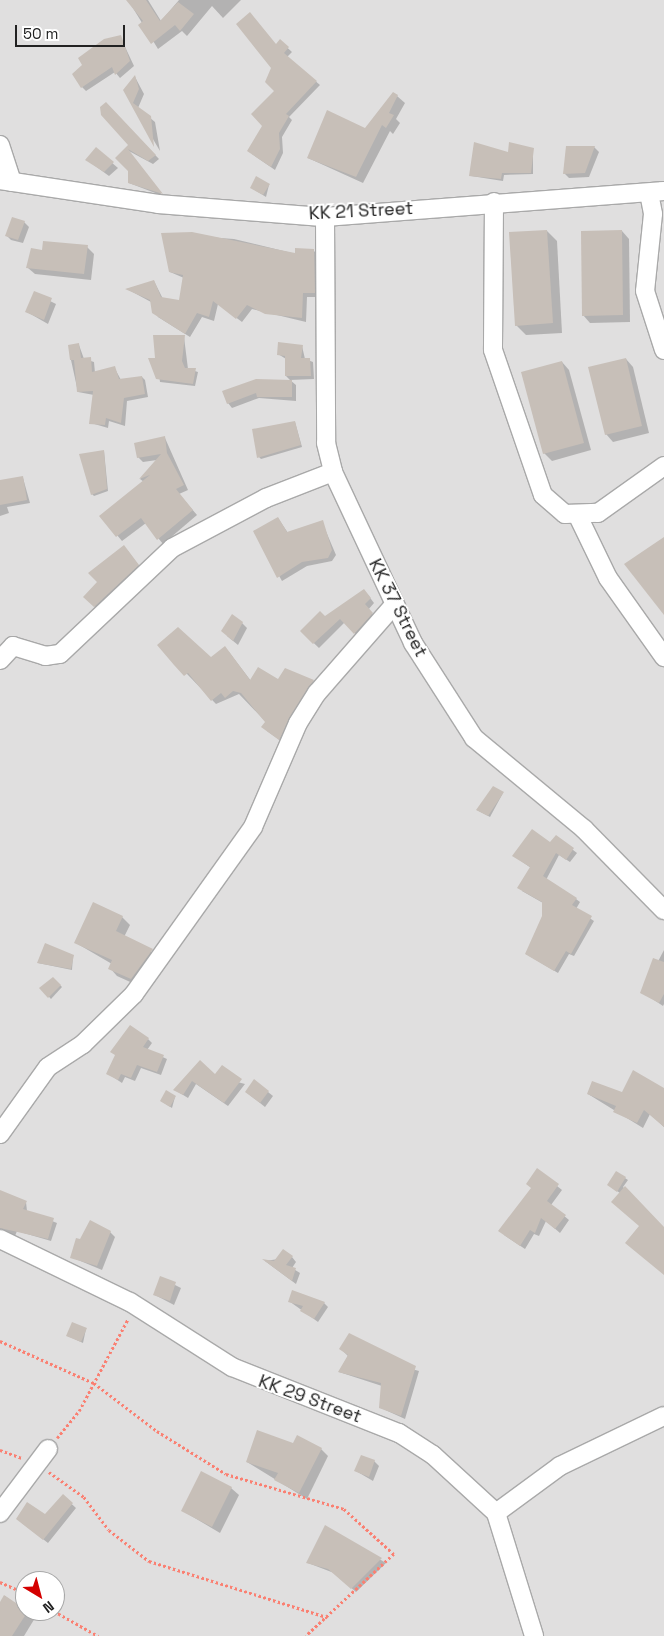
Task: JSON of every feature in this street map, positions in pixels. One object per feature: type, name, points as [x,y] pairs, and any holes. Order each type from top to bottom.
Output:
[{"type":"street","points":[[0,145],[6,181]]},
{"type":"street","name":"KK 21 Street","points":[[6,181],[158,204],[326,217],[494,202],[656,192]]},
{"type":"street","points":[[656,192],[645,291],[664,350]]},
{"type":"street","points":[[494,202],[493,350],[543,495],[565,514],[598,513],[664,466]]},
{"type":"street","name":"KK 37 Street","points":[[326,217],[324,421],[333,472],[395,604],[418,651],[474,738],[584,829],[664,910]]},
{"type":"street","points":[[0,660],[12,646],[45,656],[60,654],[172,548],[266,498],[333,472]]},
{"type":"street","points":[[577,514],[608,578],[664,657]]},
{"type":"street","points":[[0,1134],[48,1067],[83,1044],[134,994],[253,827],[298,723],[317,694],[395,604]]},
{"type":"street","name":"KK 29 Street","points":[[0,1239],[135,1305],[232,1367],[399,1433],[433,1454],[496,1513]]},
{"type":"street","points":[[532,1636],[496,1513],[560,1466],[664,1416]]},
{"type":"street","points":[[0,1513],[48,1449]]},
{"type":"path","points":[[48,1449],[73,1421],[135,1305]]},
{"type":"path","points":[[0,1341],[94,1383],[156,1431],[226,1474],[344,1509],[394,1554],[306,1636]]},
{"type":"path","points":[[0,1450],[26,1459]]},
{"type":"path","points":[[44,1468],[84,1497],[109,1530],[149,1561],[327,1617]]},
{"type":"path","points":[[0,1582],[15,1589]]},
{"type":"path","points":[[65,1617],[98,1636]]},
{"type":"shaded area","points":[[0,0],[664,0],[664,1636],[0,1636]]},
{"type":"building","points":[[126,0],[146,0],[160,21],[178,2],[194,14],[180,31],[175,25],[151,44],[138,25],[143,21]]},
{"type":"building","points":[[250,12],[276,44],[280,39],[289,47],[284,53],[317,81],[286,114],[289,116],[279,133],[280,149],[271,167],[247,151],[262,126],[251,114],[274,91],[265,82],[271,68],[236,24]]},
{"type":"building","points":[[121,35],[130,61],[115,75],[112,67],[81,88],[72,74],[82,65],[78,58],[104,39]]},
{"type":"building","points":[[135,75],[139,89],[133,103],[151,116],[154,147],[123,90]]},
{"type":"building","points":[[393,92],[398,95],[389,113],[394,115],[386,128],[382,125],[356,177],[307,158],[327,110],[365,128]]},
{"type":"building","points":[[106,102],[156,155],[148,161],[128,149],[163,194],[128,183],[128,171],[115,158],[128,145],[101,115],[100,107]]},
{"type":"building","points":[[474,142],[508,152],[509,142],[534,148],[531,173],[502,173],[501,179],[469,176]]},
{"type":"building","points":[[566,146],[595,146],[585,173],[563,174]]},
{"type":"building","points":[[96,147],[114,162],[104,172],[85,160]]},
{"type":"building","points":[[256,176],[270,184],[263,195],[250,188]]},
{"type":"building","points":[[12,217],[25,221],[18,240],[5,236]]},
{"type":"building","points":[[547,230],[553,323],[515,326],[509,232]]},
{"type":"building","points":[[622,230],[623,315],[582,316],[581,231]]},
{"type":"building","points":[[192,232],[295,253],[295,248],[314,249],[315,293],[303,293],[302,318],[265,314],[247,305],[236,319],[213,301],[209,317],[197,313],[185,334],[152,313],[150,300],[125,289],[154,280],[161,297],[179,300],[183,275],[169,272],[161,233]]},
{"type":"building","points":[[43,241],[88,245],[84,274],[26,268],[31,248],[42,250]]},
{"type":"building","points":[[34,291],[52,298],[44,320],[25,312]]},
{"type":"building","points":[[153,335],[185,335],[182,361],[185,368],[196,368],[193,384],[156,379],[148,358],[155,358]]},
{"type":"building","points":[[278,342],[303,345],[301,358],[310,358],[311,376],[285,376],[285,356],[277,355]]},
{"type":"building","points":[[79,343],[81,358],[91,357],[92,372],[115,366],[119,379],[142,376],[145,394],[124,398],[121,423],[106,418],[105,425],[89,424],[93,391],[77,392],[74,360],[70,360],[68,345]]},
{"type":"building","points":[[626,358],[642,426],[605,435],[588,367]]},
{"type":"building","points":[[562,361],[584,443],[543,454],[521,372]]},
{"type":"building","points":[[256,379],[292,380],[292,397],[257,397],[256,393],[227,404],[222,391]]},
{"type":"building","points":[[295,421],[301,445],[257,458],[252,429]]},
{"type":"building","points":[[165,436],[167,453],[184,485],[176,489],[193,510],[157,540],[141,518],[116,537],[99,516],[150,475],[139,479],[161,454],[137,458],[134,443]]},
{"type":"building","points":[[104,450],[107,489],[91,495],[79,454]]},
{"type":"building","points":[[23,476],[27,500],[0,505],[0,480]]},
{"type":"building","points":[[278,517],[287,532],[323,520],[332,550],[328,558],[302,562],[277,578],[253,531]]},
{"type":"building","points":[[664,537],[664,615],[624,564]]},
{"type":"building","points":[[124,545],[139,565],[94,607],[83,597],[97,582],[88,573]]},
{"type":"building","points":[[364,589],[371,598],[365,604],[373,613],[354,634],[340,619],[313,644],[300,631],[320,611],[325,616]]},
{"type":"building","points":[[232,614],[243,622],[233,641],[221,631]]},
{"type":"building","points":[[178,627],[211,657],[225,646],[250,680],[258,667],[278,679],[285,668],[314,680],[279,740],[261,727],[265,722],[241,693],[233,691],[225,698],[221,693],[211,701],[188,673],[184,676],[174,665],[157,645]]},
{"type":"building","points":[[493,786],[504,792],[488,816],[476,810]]},
{"type":"building","points":[[532,829],[550,842],[556,835],[574,848],[566,860],[556,853],[543,876],[577,898],[572,905],[592,916],[571,954],[566,951],[554,971],[525,954],[542,916],[542,902],[517,888],[530,867],[512,856]]},
{"type":"building","points":[[93,902],[123,916],[116,931],[153,949],[131,979],[108,969],[112,960],[74,943]]},
{"type":"building","points":[[45,943],[74,955],[71,969],[37,963]]},
{"type":"building","points":[[653,958],[664,962],[664,994],[659,1003],[640,993]]},
{"type":"building","points":[[53,977],[61,985],[48,998],[39,988]]},
{"type":"building","points":[[130,1025],[149,1038],[143,1047],[164,1055],[157,1072],[137,1065],[131,1078],[121,1074],[118,1080],[106,1074],[115,1055],[110,1052]]},
{"type":"building","points":[[200,1060],[215,1074],[222,1065],[242,1079],[224,1103],[192,1081],[183,1095],[173,1090]]},
{"type":"building","points":[[633,1070],[664,1088],[664,1127],[644,1110],[637,1123],[613,1112],[616,1106],[587,1094],[592,1081],[622,1092]]},
{"type":"building","points":[[254,1079],[269,1091],[260,1103],[245,1092]]},
{"type":"building","points":[[166,1090],[176,1096],[170,1107],[160,1101]]},
{"type":"building","points":[[537,1168],[559,1184],[547,1201],[566,1215],[555,1229],[541,1218],[535,1233],[530,1230],[520,1246],[498,1231],[531,1188],[526,1184]]},
{"type":"building","points":[[616,1171],[626,1177],[617,1192],[607,1185]]},
{"type":"building","points":[[625,1186],[664,1227],[664,1275],[625,1243],[639,1226],[611,1202]]},
{"type":"building","points":[[0,1190],[27,1201],[23,1209],[54,1218],[48,1239],[0,1228]]},
{"type":"building","points":[[90,1220],[111,1231],[97,1266],[70,1258],[76,1238],[80,1239]]},
{"type":"building","points":[[283,1249],[293,1256],[286,1265],[296,1268],[292,1281],[262,1259],[274,1261]]},
{"type":"building","points":[[160,1276],[176,1282],[170,1301],[153,1295]]},
{"type":"building","points":[[292,1290],[325,1302],[314,1319],[300,1311],[303,1306],[288,1302]]},
{"type":"building","points":[[72,1322],[87,1328],[81,1342],[66,1336]]},
{"type":"building","points":[[349,1333],[416,1366],[401,1416],[379,1408],[381,1383],[338,1372],[348,1355],[339,1349]]},
{"type":"building","points":[[257,1430],[293,1443],[297,1435],[322,1448],[299,1493],[274,1480],[278,1473],[246,1462]]},
{"type":"building","points":[[361,1455],[375,1460],[369,1477],[354,1471]]},
{"type":"building","points":[[201,1471],[232,1487],[212,1527],[181,1511]]},
{"type":"building","points":[[63,1494],[73,1503],[43,1540],[16,1519],[27,1502],[45,1514]]},
{"type":"building","points":[[325,1525],[382,1558],[351,1589],[328,1569],[306,1563]]},
{"type":"building","points":[[4,1595],[15,1602],[15,1621],[22,1621],[12,1636],[0,1636],[0,1602]]}]
